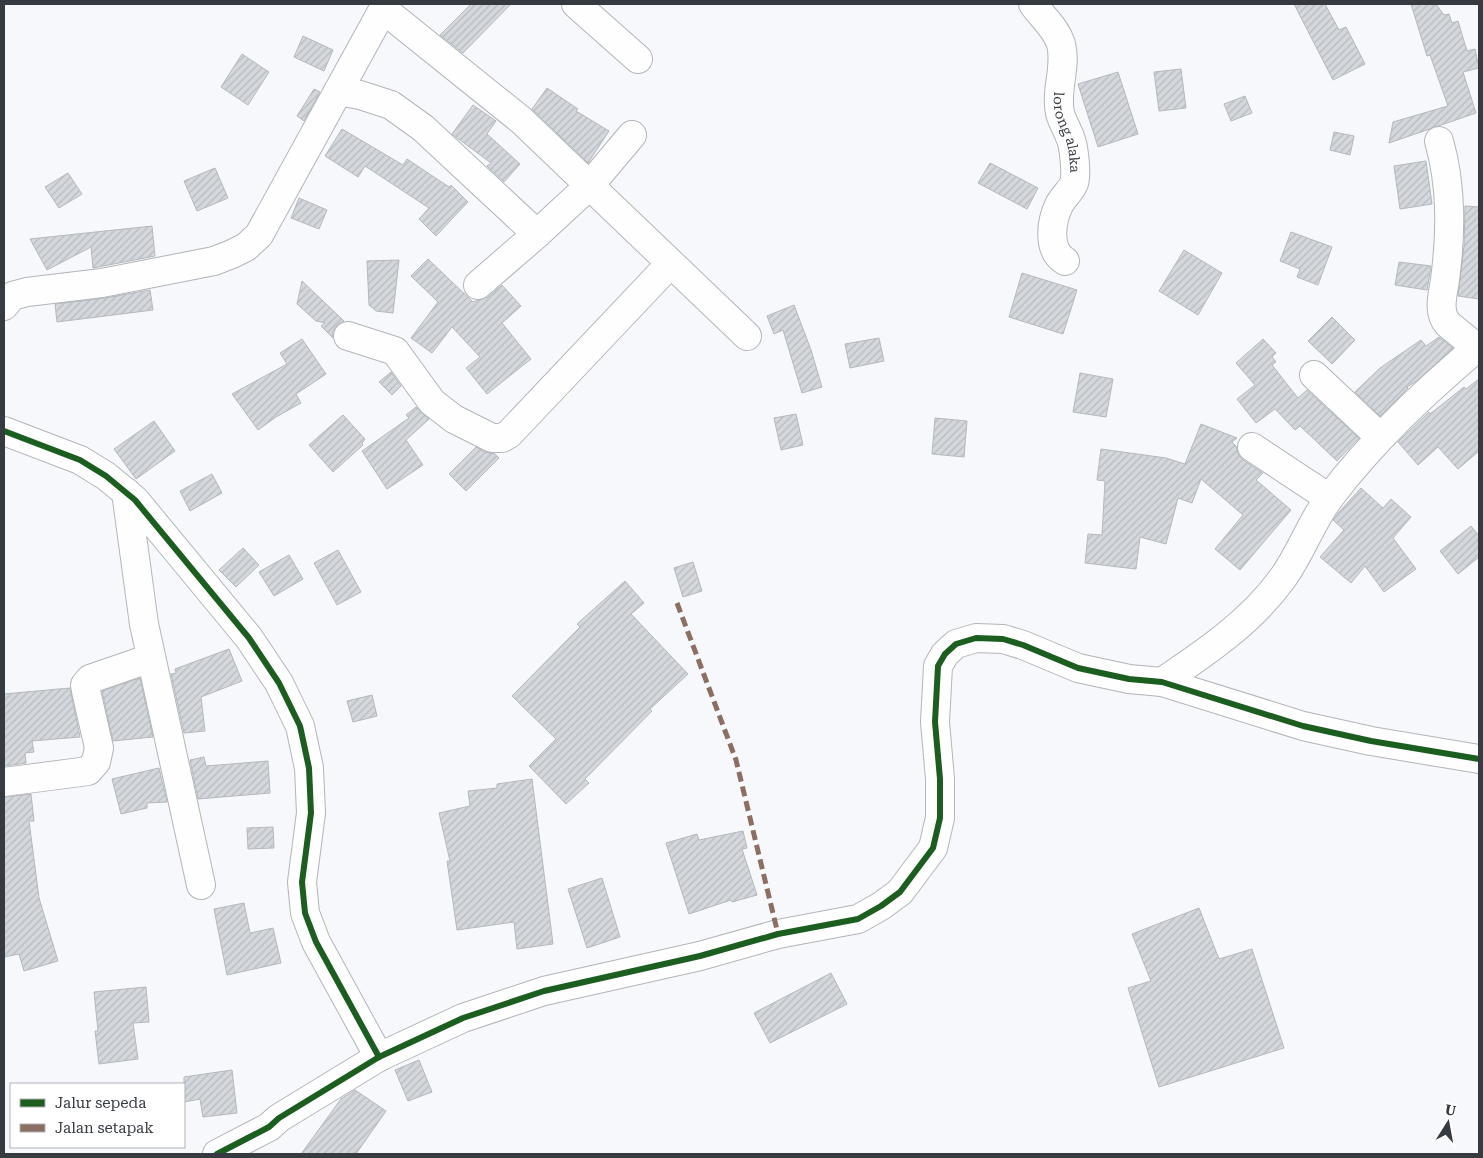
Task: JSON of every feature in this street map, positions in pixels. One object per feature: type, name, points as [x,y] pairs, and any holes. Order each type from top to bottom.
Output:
[{"type":"street","points":[[576,4],[638,59]]},
{"type":"street","name":"lorong alaka","points":[[1032,4],[1051,26],[1060,42],[1064,57],[1058,93],[1060,113],[1071,139],[1074,182],[1059,205],[1054,222],[1052,240],[1058,257],[1065,261]]},
{"type":"street","points":[[4,306],[12,296],[27,292],[102,283],[214,261],[246,247],[259,235],[384,7],[521,120],[746,336]]},
{"type":"street","points":[[338,91],[360,95],[391,106],[415,122],[537,234]]},
{"type":"street","points":[[478,285],[590,186],[632,136]]},
{"type":"street","points":[[1162,682],[1208,650],[1262,603],[1282,578],[1329,498],[1380,437],[1409,408],[1478,347],[1444,320],[1441,310],[1447,265],[1449,203],[1448,181],[1439,141]]},
{"type":"street","points":[[348,336],[395,350],[432,402],[454,418],[485,436],[502,438],[509,434],[670,264]]},
{"type":"street","points":[[1314,375],[1380,437]]},
{"type":"street","points":[[4,431],[80,460],[106,476],[135,500],[249,638],[279,683],[300,726],[309,768],[311,813],[302,882],[305,913],[316,942],[379,1057]]},
{"type":"street","points":[[1252,447],[1329,498]]},
{"type":"street","points":[[126,492],[144,624],[200,885]]},
{"type":"street","points":[[217,1154],[269,1127],[279,1118],[379,1057],[463,1018],[544,991],[700,956],[778,934],[858,919],[881,906],[900,892],[932,848],[940,818],[940,779],[935,722],[938,666],[945,654],[956,644],[976,638],[1003,639],[1078,668],[1129,679],[1162,682],[1303,726],[1371,741],[1479,760]]},
{"type":"street","points":[[4,782],[88,771],[96,762],[99,748],[85,684],[90,679],[151,658]]},
{"type":"street","points":[[262,1154],[269,1127]]},
{"type":"building","points":[[471,4],[511,4],[463,53],[440,35]]},
{"type":"building","points":[[1294,4],[1325,4],[1339,30],[1346,27],[1365,64],[1333,80]]},
{"type":"building","points":[[1411,4],[1436,4],[1444,15],[1449,14],[1452,23],[1458,21],[1467,51],[1475,49],[1479,68],[1463,72],[1476,113],[1389,143],[1393,122],[1448,106],[1430,55],[1427,56]]},
{"type":"building","points":[[303,36],[333,50],[324,71],[294,57]]},
{"type":"building","points":[[242,54],[269,72],[248,105],[221,87]]},
{"type":"building","points":[[1181,69],[1186,108],[1159,111],[1154,72]]},
{"type":"building","points":[[1118,72],[1138,134],[1098,147],[1078,84]]},
{"type":"building","points":[[547,88],[578,109],[576,111],[609,131],[588,163],[532,109]]},
{"type":"building","points":[[314,89],[320,92],[304,121],[297,116]]},
{"type":"building","points":[[1245,96],[1252,113],[1231,121],[1224,104]]},
{"type":"building","points":[[473,105],[496,121],[487,134],[520,164],[504,182],[487,166],[491,163],[452,134]]},
{"type":"building","points":[[342,129],[403,165],[407,159],[449,187],[451,185],[468,202],[436,236],[419,219],[429,208],[365,166],[358,177],[325,156]]},
{"type":"building","points":[[1334,132],[1354,136],[1350,155],[1330,150]]},
{"type":"building","points":[[1426,161],[1432,204],[1400,209],[1394,166]]},
{"type":"building","points":[[990,163],[1038,188],[1027,209],[978,183]]},
{"type":"building","points":[[215,168],[228,198],[197,211],[184,181]]},
{"type":"building","points":[[68,173],[82,194],[59,208],[45,187]]},
{"type":"building","points":[[299,198],[327,210],[319,229],[291,218]]},
{"type":"building","points":[[1465,206],[1479,207],[1479,299],[1458,296],[1464,246]]},
{"type":"building","points":[[152,226],[155,256],[93,268],[91,247],[47,270],[30,239]]},
{"type":"building","points":[[1291,232],[1332,247],[1318,285],[1297,277],[1300,269],[1280,261]]},
{"type":"building","points":[[1184,250],[1222,273],[1198,315],[1159,291]]},
{"type":"building","points":[[428,259],[473,302],[488,297],[502,285],[521,306],[502,323],[531,359],[487,394],[466,368],[480,357],[452,327],[432,353],[411,338],[438,302],[411,276]]},
{"type":"building","points":[[399,260],[393,313],[376,311],[369,305],[367,261]]},
{"type":"building","points":[[1399,262],[1431,266],[1427,290],[1395,285]]},
{"type":"building","points":[[1022,273],[1077,290],[1063,334],[1009,317]]},
{"type":"building","points":[[302,281],[344,321],[337,325],[333,331],[333,338],[321,326],[325,323],[316,321],[297,304]]},
{"type":"building","points":[[150,290],[153,310],[57,322],[55,304]]},
{"type":"building","points":[[794,305],[811,350],[822,387],[802,393],[783,330],[774,334],[767,316]]},
{"type":"building","points":[[1332,317],[1355,340],[1332,364],[1308,341]]},
{"type":"building","points":[[1439,337],[1453,348],[1418,380],[1407,387],[1380,416],[1355,392],[1380,368],[1421,340],[1426,346]]},
{"type":"building","points":[[879,338],[884,361],[850,368],[845,344]]},
{"type":"building","points":[[302,339],[326,374],[296,394],[301,403],[258,430],[232,394],[287,364],[280,353]]},
{"type":"building","points":[[1263,339],[1276,353],[1272,357],[1276,362],[1272,365],[1298,398],[1307,390],[1359,438],[1337,461],[1300,426],[1295,430],[1275,409],[1256,423],[1237,399],[1255,385],[1236,363]]},
{"type":"building","points":[[391,372],[401,386],[392,395],[379,382]]},
{"type":"building","points":[[1080,373],[1113,379],[1106,417],[1073,412]]},
{"type":"building","points":[[1479,379],[1479,451],[1458,469],[1438,447],[1418,465],[1398,442],[1429,412],[1430,414],[1464,387],[1466,389]]},
{"type":"building","points":[[416,407],[429,419],[406,440],[423,465],[387,489],[362,451],[409,418],[406,415]]},
{"type":"building","points":[[796,414],[803,445],[781,450],[774,418]]},
{"type":"building","points":[[343,415],[365,439],[362,443],[363,445],[333,472],[309,445]]},
{"type":"building","points":[[935,418],[967,421],[964,457],[932,454]]},
{"type":"building","points":[[154,421],[175,451],[136,479],[114,449]]},
{"type":"building","points":[[1201,424],[1237,438],[1232,442],[1236,446],[1238,454],[1243,460],[1263,473],[1256,480],[1291,510],[1240,570],[1215,549],[1243,515],[1201,479],[1192,503],[1178,498],[1166,544],[1140,537],[1136,569],[1085,563],[1088,534],[1102,535],[1105,481],[1097,480],[1101,449],[1166,458],[1185,464]]},
{"type":"building","points":[[476,447],[485,452],[495,454],[499,458],[466,491],[449,474]]},
{"type":"building","points":[[212,474],[222,493],[190,511],[180,491]]},
{"type":"building","points":[[1361,488],[1383,508],[1391,499],[1411,517],[1393,538],[1416,569],[1384,592],[1365,566],[1351,583],[1320,557],[1344,530],[1333,520]]},
{"type":"building","points":[[1471,526],[1479,536],[1479,557],[1458,574],[1440,551]]},
{"type":"building","points":[[243,548],[259,565],[236,587],[219,570]]},
{"type":"building","points":[[338,550],[361,592],[337,605],[314,563]]},
{"type":"building","points":[[289,555],[303,579],[274,596],[259,572]]},
{"type":"building","points":[[693,562],[702,591],[683,597],[674,568]]},
{"type":"building","points":[[625,581],[644,603],[631,614],[688,674],[650,709],[652,711],[585,779],[589,783],[566,804],[529,766],[556,739],[512,696],[580,627],[577,624]]},
{"type":"building","points":[[229,649],[242,681],[201,697],[205,731],[184,733],[171,674],[176,673],[175,669]]},
{"type":"building","points":[[140,678],[153,737],[113,741],[102,691]]},
{"type":"building","points":[[70,688],[80,737],[32,741],[34,752],[25,753],[26,763],[4,766],[4,694]]},
{"type":"building","points":[[372,695],[377,716],[353,722],[347,701]]},
{"type":"building","points":[[204,757],[206,766],[268,761],[270,793],[198,799],[190,760]]},
{"type":"building","points":[[159,768],[167,802],[147,803],[147,808],[121,814],[112,779]]},
{"type":"building","points":[[532,779],[553,944],[517,949],[514,922],[457,930],[447,861],[450,861],[439,813],[470,806],[468,791],[497,788],[497,784]]},
{"type":"building","points":[[31,794],[34,821],[29,821],[39,898],[58,961],[24,971],[19,954],[4,957],[4,797]]},
{"type":"building","points":[[273,827],[274,848],[248,849],[247,828]]},
{"type":"building","points":[[743,831],[747,848],[742,849],[757,895],[732,902],[731,900],[689,914],[666,843],[697,834],[699,840]]},
{"type":"building","points":[[602,878],[620,937],[587,948],[568,889]]},
{"type":"building","points":[[244,903],[250,933],[273,928],[281,963],[227,975],[214,909]]},
{"type":"building","points":[[1199,908],[1219,959],[1252,949],[1284,1048],[1159,1087],[1128,988],[1151,981],[1132,934]]},
{"type":"building","points":[[831,973],[847,1004],[770,1043],[754,1013]]},
{"type":"building","points":[[146,987],[149,1022],[133,1023],[138,1059],[99,1064],[95,1031],[98,1031],[94,992]]},
{"type":"building","points":[[419,1060],[432,1092],[408,1101],[395,1070]]},
{"type":"building","points":[[232,1070],[237,1113],[203,1117],[200,1099],[185,1102],[184,1077]]},
{"type":"building","points":[[355,1090],[386,1111],[356,1154],[301,1154],[341,1099]]},
{"type":"marked path","points":[[677,603],[736,760],[778,934]]},
{"type":"cycle path","points":[[4,431],[80,460],[106,476],[135,500],[249,638],[279,683],[300,726],[309,768],[311,813],[302,882],[305,913],[316,942],[379,1057]]},
{"type":"cycle path","points":[[217,1154],[269,1127],[279,1118],[379,1057],[463,1018],[544,991],[700,956],[778,934],[858,919],[881,906],[900,892],[933,848],[940,818],[940,779],[935,722],[938,666],[945,654],[956,644],[976,638],[1003,639],[1023,645],[1078,668],[1129,679],[1162,682],[1303,726],[1371,741],[1479,759]]}]
